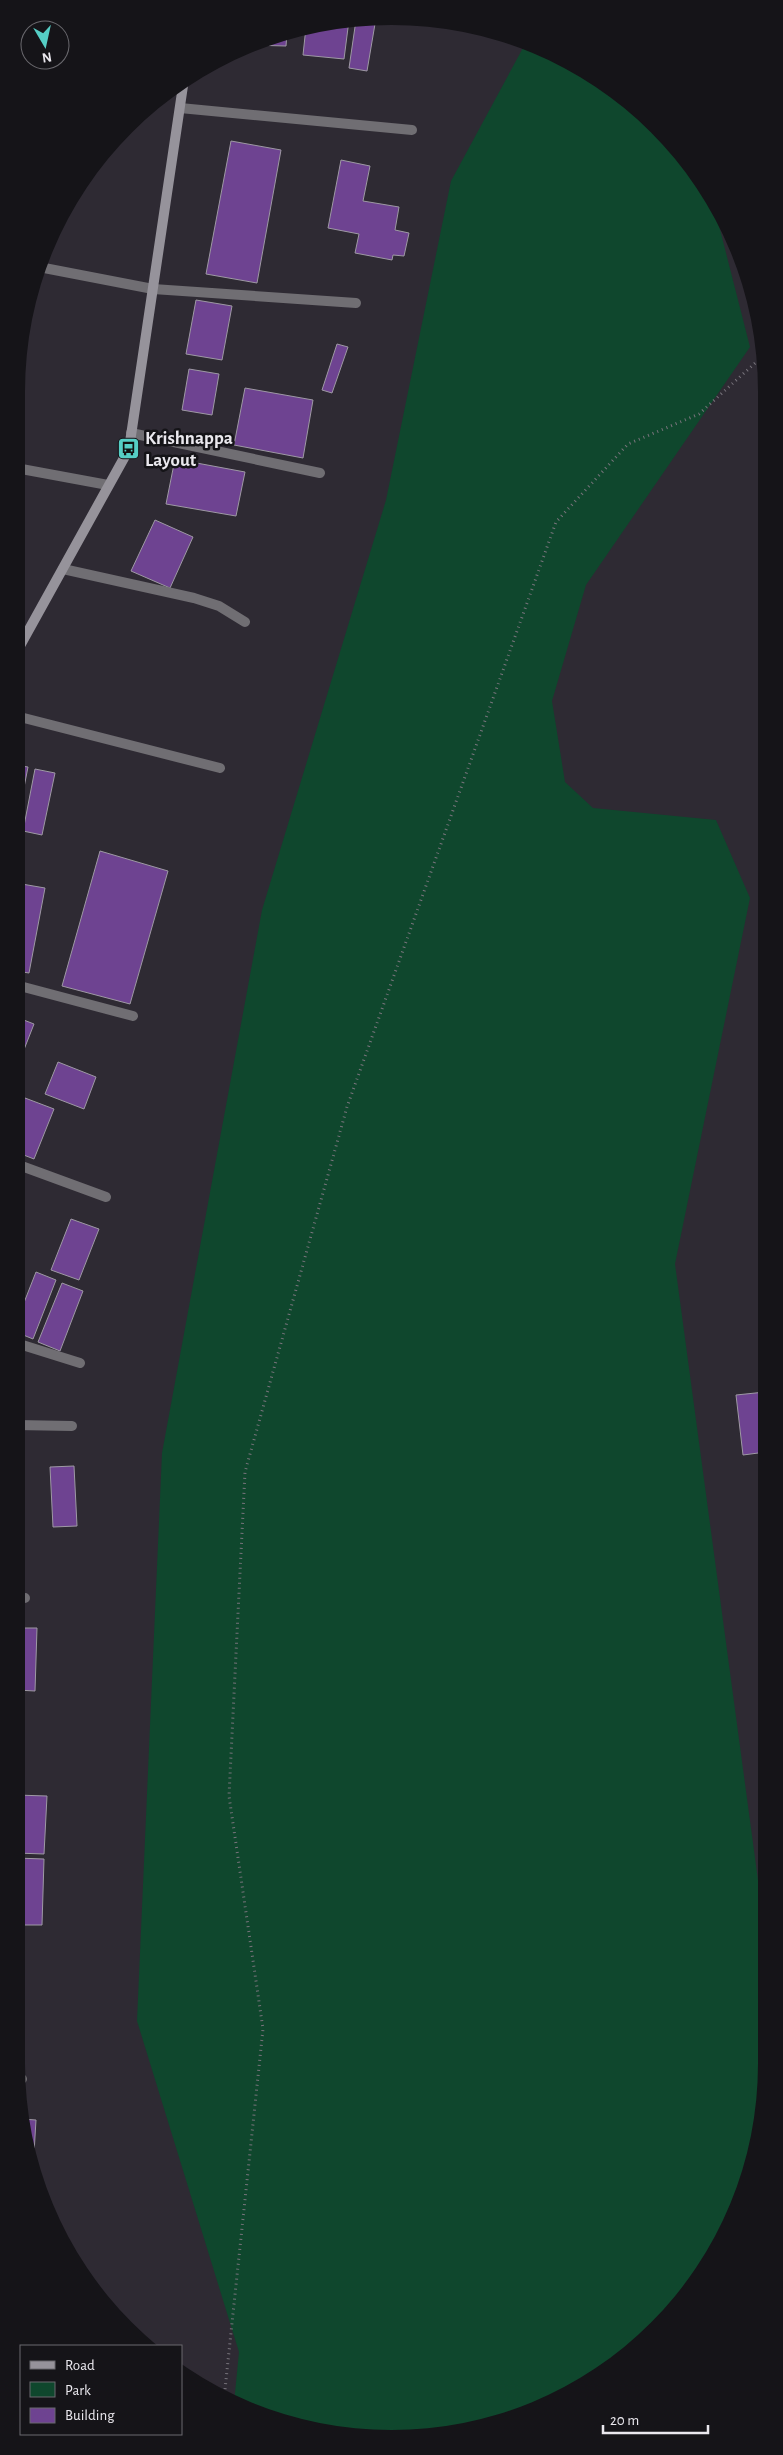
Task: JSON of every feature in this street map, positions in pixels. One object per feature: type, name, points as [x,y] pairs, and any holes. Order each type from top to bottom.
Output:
[{"type":"street","points":[[25,637],[129,449],[182,91]]},
{"type":"street","points":[[180,108],[412,130]]},
{"type":"street","points":[[46,268],[153,289],[356,303]]},
{"type":"street","points":[[131,433],[320,473]]},
{"type":"street","points":[[25,470],[108,485]]},
{"type":"street","points":[[63,568],[194,598],[219,606],[245,622]]},
{"type":"street","points":[[25,718],[220,768]]},
{"type":"street","points":[[25,987],[133,1016]]},
{"type":"street","points":[[25,1167],[106,1197]]},
{"type":"street","points":[[25,1347],[80,1363]]},
{"type":"street","points":[[25,1425],[72,1426]]},
{"type":"path","points":[[225,2390],[263,2029],[229,1796],[245,1472],[347,1107],[556,522],[628,444],[698,414],[756,362]]},
{"type":"green space","points":[[522,49],[575,74],[615,101],[651,132],[682,168],[709,208],[720,229],[750,347],[586,585],[552,701],[565,782],[593,808],[716,820],[750,898],[675,1264],[758,1880],[758,2064],[755,2111],[751,2135],[739,2181],[730,2204],[709,2247],[696,2267],[682,2287],[651,2323],[615,2354],[595,2368],[575,2381],[532,2402],[486,2418],[463,2423],[439,2427],[392,2430],[344,2427],[297,2418],[274,2411],[235,2395],[239,2352],[137,2021],[162,1453],[262,910],[386,500],[451,181]]},
{"type":"building","points":[[375,26],[367,71],[349,68],[355,27]]},
{"type":"building","points":[[348,28],[344,59],[303,55],[305,35]]},
{"type":"building","points":[[286,40],[286,46],[270,46]]},
{"type":"building","points":[[231,141],[281,150],[257,283],[206,274]]},
{"type":"building","points":[[341,160],[370,166],[363,201],[399,207],[395,230],[409,233],[404,256],[393,255],[392,260],[355,253],[359,234],[328,228]]},
{"type":"building","points":[[196,300],[232,306],[222,360],[186,354]]},
{"type":"building","points":[[337,344],[348,347],[332,393],[322,390]]},
{"type":"building","points":[[189,369],[219,374],[212,415],[182,410]]},
{"type":"building","points":[[245,388],[313,400],[303,458],[234,445]]},
{"type":"building","points":[[175,459],[245,472],[236,516],[166,504]]},
{"type":"building","points":[[155,520],[193,537],[170,588],[131,571]]},
{"type":"building","points":[[25,766],[28,767],[25,782]]},
{"type":"building","points":[[35,769],[55,773],[42,835],[25,831],[25,821]]},
{"type":"building","points":[[100,851],[168,871],[130,1004],[62,986]]},
{"type":"building","points":[[25,885],[45,888],[29,973],[25,972]]},
{"type":"building","points":[[25,1020],[34,1024],[25,1047]]},
{"type":"building","points":[[58,1062],[96,1077],[84,1109],[45,1094]]},
{"type":"building","points":[[25,1098],[54,1109],[34,1159],[25,1156]]},
{"type":"building","points":[[71,1219],[99,1229],[79,1280],[51,1270]]},
{"type":"building","points":[[36,1272],[56,1280],[33,1339],[25,1336],[25,1300]]},
{"type":"building","points":[[62,1283],[83,1291],[60,1351],[38,1342]]},
{"type":"building","points":[[758,1393],[758,1453],[743,1455],[736,1395]]},
{"type":"building","points":[[74,1466],[77,1526],[53,1527],[50,1467]]},
{"type":"building","points":[[25,1628],[37,1628],[35,1691],[25,1690]]},
{"type":"building","points":[[25,1795],[47,1796],[44,1854],[25,1853]]},
{"type":"building","points":[[25,1858],[44,1859],[42,1925],[25,1925]]},
{"type":"building","points":[[29,2120],[36,2120],[34,2146]]},
{"type":"place","name":"Krishnappa Layout","points":[[129,449]]}]
